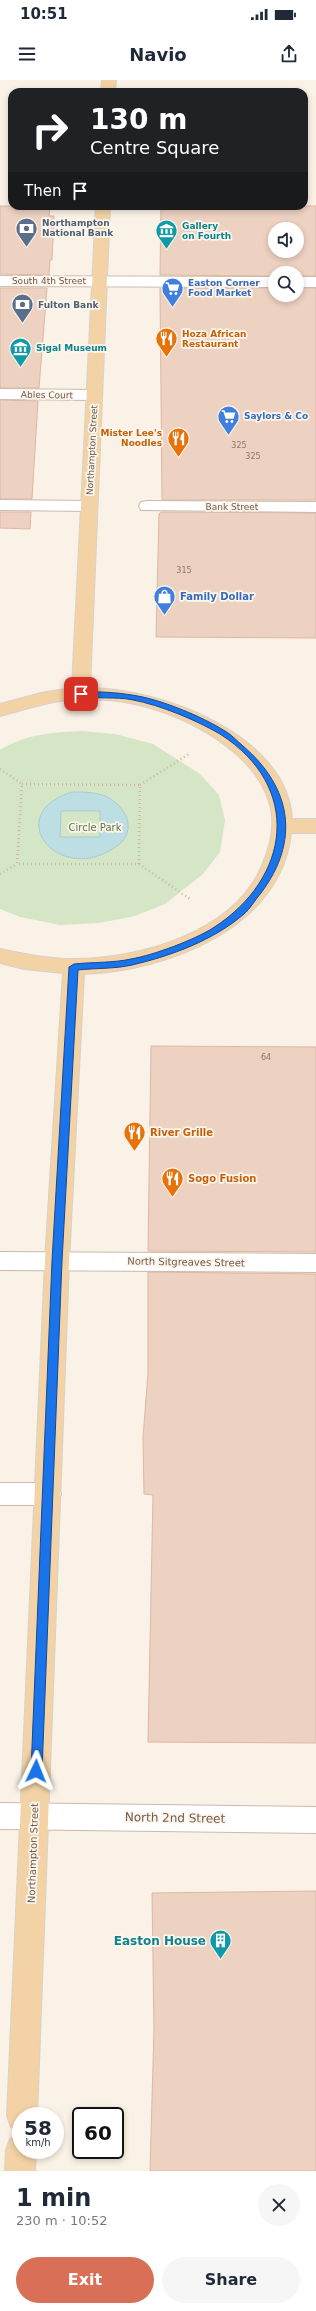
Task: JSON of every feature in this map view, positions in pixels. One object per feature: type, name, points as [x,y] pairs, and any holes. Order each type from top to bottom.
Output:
[{"type":"main road","name":"Northampton Street","points":[[81,694],[102,210]]},
{"type":"main road","points":[[0,710],[35,700],[81,694],[133,697],[175,710],[223,733],[256,761],[275,790],[281,809],[282,826],[275,862],[262,885],[242,911],[215,931],[167,952],[131,962],[74,967],[19,961],[0,956]]},
{"type":"main road","points":[[282,826],[316,826]]},
{"type":"main road","name":"Northampton Street","points":[[22,2107],[57,1261],[74,967]]},
{"type":"main road","points":[[20,2171],[21,2159]]},
{"type":"street","name":"South 4th Street","points":[[0,281],[268,282]]},
{"type":"street","points":[[304,282],[316,282]]},
{"type":"street","name":"Ables Court","points":[[0,394],[94,395]]},
{"type":"street","points":[[0,505],[89,506]]},
{"type":"street","name":"Bank Street","points":[[147,506],[316,507]]},
{"type":"street","name":"North Sitgreaves Street","points":[[0,1261],[316,1263]]},
{"type":"street","points":[[0,1494],[48,1494]]},
{"type":"street","name":"North 2nd Street","points":[[0,1816],[316,1820]]},
{"type":"path","points":[[0,769],[22,784],[140,785],[189,754]]},
{"type":"path","points":[[17,864],[22,784]]},
{"type":"path","points":[[139,864],[140,785]]},
{"type":"path","points":[[0,874],[17,864],[139,864],[190,899]]},
{"type":"green space","name":"Circle Park","points":[[82,731],[115,734],[153,744],[200,774],[219,795],[225,820],[220,852],[203,874],[165,904],[135,916],[99,923],[60,925],[20,917],[0,909],[0,750],[19,740],[30,737],[50,733]]},
{"type":"water","points":[[72,792],[85,792],[105,796],[118,805],[127,818],[128,826],[124,840],[117,846],[95,857],[75,858],[58,853],[46,843],[39,830],[40,816],[51,802]],"holes":[[[61,811],[100,811],[100,837],[60,837]]]},
{"type":"building","points":[[0,206],[8,206],[8,210],[50,210],[49,216],[54,216],[52,260],[50,260],[49,275],[0,274]]},
{"type":"building","points":[[308,206],[316,206],[316,276],[304,276],[304,266],[268,266],[268,276],[160,275],[161,210],[308,210]]},
{"type":"building","points":[[0,288],[47,288],[39,388],[0,388]]},
{"type":"building","points":[[160,288],[268,288],[268,302],[304,302],[304,288],[316,288],[316,500],[162,500]]},
{"type":"building","points":[[0,400],[38,401],[32,499],[0,499]]},
{"type":"building","points":[[0,512],[31,512],[30,529],[0,528]]},
{"type":"building","points":[[161,512],[316,513],[316,638],[156,637],[159,514]]},
{"type":"building","points":[[151,1046],[316,1047],[316,1252],[148,1251]]},
{"type":"building","points":[[148,1272],[316,1274],[316,1743],[148,1742],[153,1495],[144,1494],[143,1437],[148,1373]]},
{"type":"building","points":[[316,1891],[316,2171],[150,2171],[154,2029],[152,1893]]},
{"type":"place","name":"Northampton National Bank","points":[[26,248]]},
{"type":"place","name":"Gallery on Fourth","points":[[167,250]]},
{"type":"place","name":"Easton Corner Food Market","points":[[172,308]]},
{"type":"place","name":"Fulton Bank","points":[[22,324]]},
{"type":"place","name":"Hoza African Restaurant","points":[[167,358]]},
{"type":"place","name":"Sigal Museum","points":[[20,368]]},
{"type":"place","name":"Saylors & Co","points":[[228,436]]},
{"type":"place","name":"Mister Lee's Noodles","points":[[178,458]]},
{"type":"place","name":"Family Dollar","points":[[164,616]]},
{"type":"place","name":"River Grille","points":[[135,1152]]},
{"type":"place","name":"Sogo Fusion","points":[[172,1198]]},
{"type":"place","name":"Easton House","points":[[221,1960]]},
{"type":"route","points":[[36,1771],[57,1261],[74,967],[100,966],[131,962],[167,952],[215,931],[242,911],[262,885],[275,862],[282,826],[281,809],[275,790],[256,761],[223,733],[175,710],[133,697],[81,694]]}]
